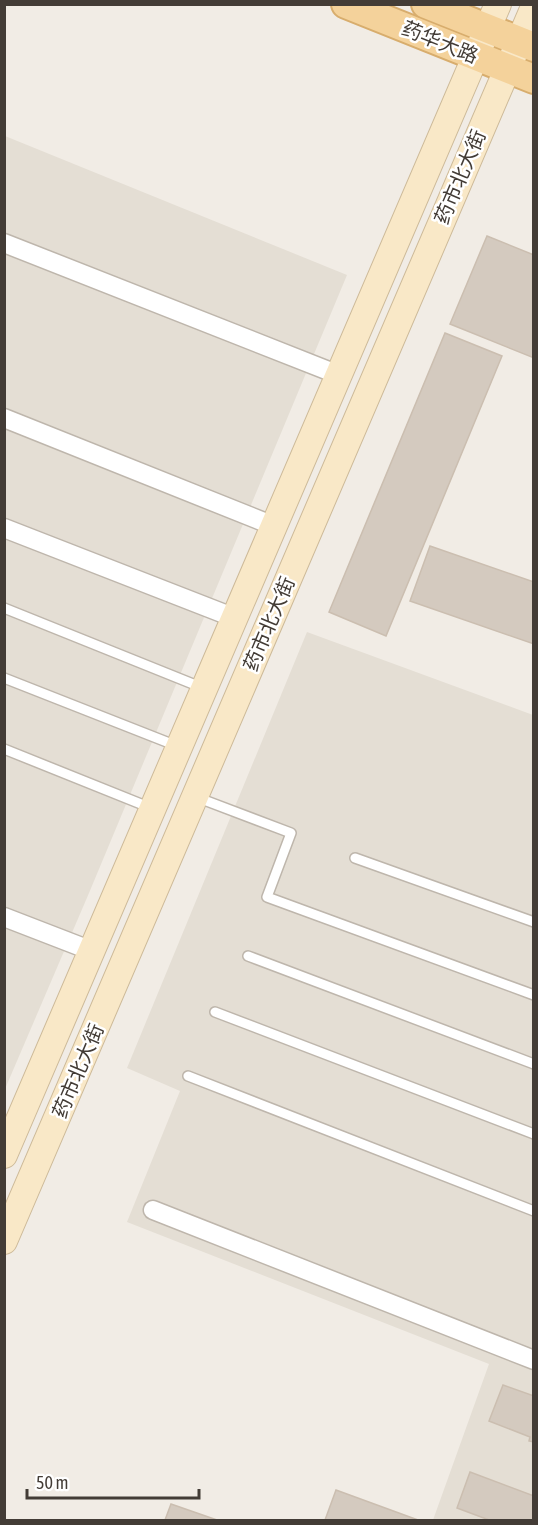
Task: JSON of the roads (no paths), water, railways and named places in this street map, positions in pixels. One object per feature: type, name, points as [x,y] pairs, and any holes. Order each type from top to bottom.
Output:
[{"type":"main road","name":"药华大路","points":[[346,4],[534,79]]},
{"type":"main road","name":"药华大路","points":[[426,4],[493,17],[526,44]]},
{"type":"main road","name":"药市北大街","points":[[4,1241],[507,68],[526,44],[534,7]]},
{"type":"main road","name":"药市北大街","points":[[6,1148],[493,17]]},
{"type":"street","points":[[4,243],[339,375]]},
{"type":"street","points":[[4,418],[274,526]]},
{"type":"street","points":[[4,528],[235,618]]},
{"type":"street","points":[[4,917],[92,951]]},
{"type":"street","points":[[153,1210],[534,1360]]},
{"type":"lane","points":[[4,608],[205,688]]},
{"type":"lane","points":[[4,678],[180,747]]},
{"type":"lane","points":[[4,750],[153,809]]},
{"type":"lane","points":[[195,796],[291,833],[267,897],[534,995]]},
{"type":"lane","points":[[355,858],[534,922]]},
{"type":"lane","points":[[248,956],[534,1064]]},
{"type":"lane","points":[[215,1012],[534,1134]]},
{"type":"lane","points":[[188,1076],[534,1211]]}]
